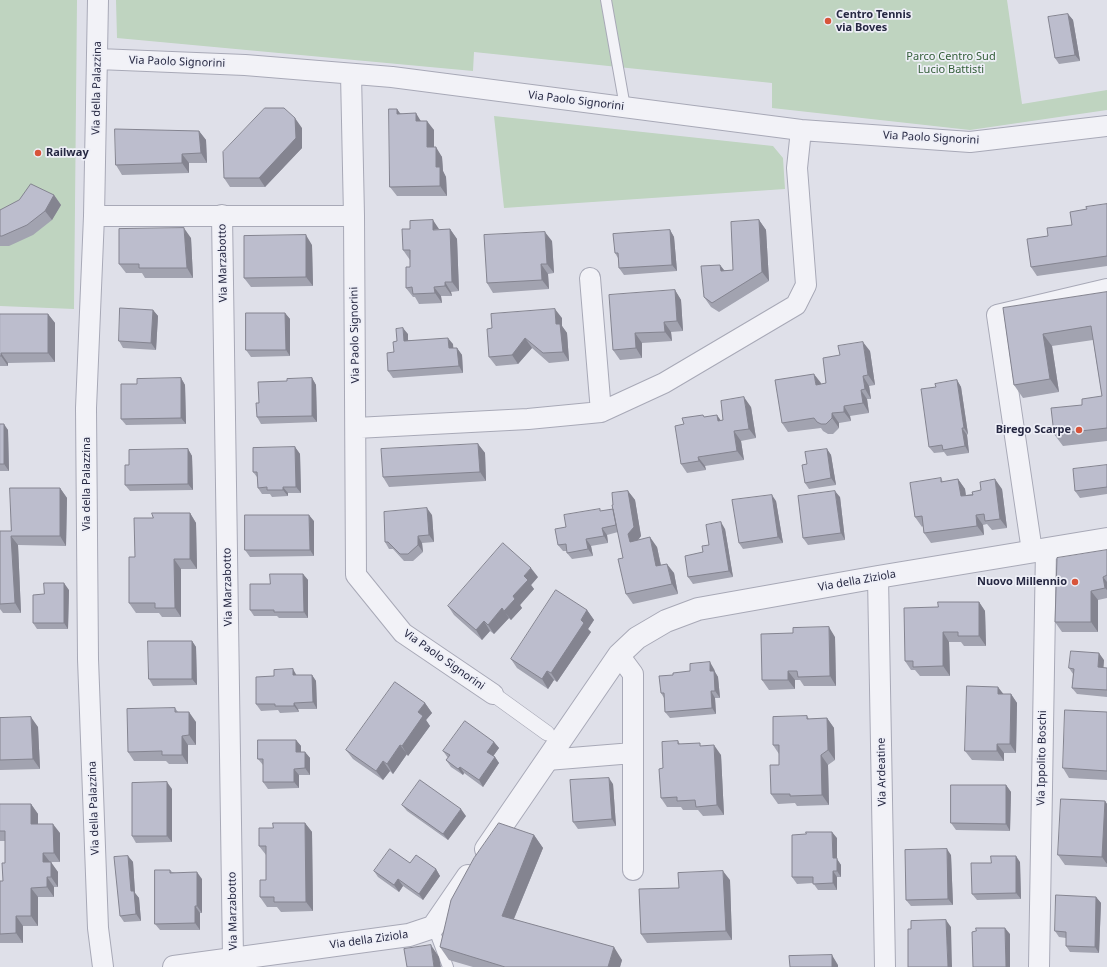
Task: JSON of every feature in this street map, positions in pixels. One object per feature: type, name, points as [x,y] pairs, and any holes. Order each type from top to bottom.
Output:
[{"type":"street","name":"Via della Palazzina","points":[[98,0],[94,216],[86,408],[88,643],[98,928],[103,967]]},
{"type":"street","name":"Via Paolo Signorini","points":[[98,59],[245,65],[392,77],[801,130],[970,142],[1107,126]]},
{"type":"street","name":"Via Paolo Signorini","points":[[351,74],[354,216],[356,575],[403,633],[493,694],[547,733]]},
{"type":"street","points":[[356,428],[528,419],[601,412],[664,383],[796,305],[806,284],[797,168],[801,130]]},
{"type":"street","name":"Via Marzabotto","points":[[222,215],[233,958]]},
{"type":"street","name":"Via Marzabotto","points":[[94,216],[354,216]]},
{"type":"street","points":[[590,278],[601,412]]},
{"type":"street","name":"Via Ippolito Boschi","points":[[1038,967],[1039,550],[997,315],[1107,289]]},
{"type":"street","name":"Via della Ziziola","points":[[174,967],[409,935],[433,927],[619,655],[637,638],[666,621],[698,609],[1107,539]]},
{"type":"street","name":"Via Ardeatine","points":[[878,577],[885,967]]},
{"type":"street","points":[[619,655],[633,674],[633,870]]},
{"type":"street","points":[[547,760],[633,753]]},
{"type":"lane","points":[[606,0],[625,107]]},
{"type":"lane","points":[[433,927],[448,967]]},
{"type":"green space","name":"Railway","points":[[0,0],[77,0],[74,309],[0,306]]},
{"type":"green space","name":"Parco Centro Sud Lucio Battisti","points":[[116,0],[1007,0],[1022,104],[1107,90],[1107,110],[970,130],[772,108],[772,83],[474,52],[473,71],[117,38]]},
{"type":"green space","points":[[494,116],[773,146],[783,158],[785,189],[504,208]]},
{"type":"building","points":[[1068,14],[1075,55],[1055,58],[1048,17]]},
{"type":"building","points":[[265,108],[284,108],[295,118],[296,138],[259,178],[224,178],[223,152]]},
{"type":"building","points":[[389,109],[397,109],[397,114],[416,113],[416,121],[427,121],[427,147],[436,147],[436,167],[440,167],[440,186],[390,187]]},
{"type":"building","points":[[115,129],[199,131],[201,153],[182,154],[182,163],[116,165]]},
{"type":"building","points":[[31,184],[54,195],[45,211],[27,225],[0,236],[0,210],[19,200]]},
{"type":"building","points":[[1107,204],[1107,256],[1031,267],[1027,239],[1048,236],[1047,228],[1072,225],[1070,212],[1087,209],[1086,207]]},
{"type":"building","points":[[433,220],[433,230],[450,229],[452,282],[445,282],[445,286],[434,287],[435,293],[413,294],[412,287],[406,288],[406,267],[410,267],[410,250],[403,250],[402,229],[410,229],[410,221]]},
{"type":"building","points":[[759,220],[762,272],[712,303],[704,297],[701,266],[720,265],[721,271],[733,270],[731,222]]},
{"type":"building","points":[[184,228],[187,268],[139,268],[139,264],[119,264],[119,229]]},
{"type":"building","points":[[670,230],[672,265],[619,268],[618,253],[615,253],[613,234]]},
{"type":"building","points":[[545,232],[547,264],[541,264],[542,280],[487,283],[484,235]]},
{"type":"building","points":[[306,235],[306,277],[244,278],[244,236]]},
{"type":"building","points":[[675,290],[677,321],[664,322],[665,332],[635,333],[636,348],[613,350],[609,295]]},
{"type":"building","points":[[1107,292],[1107,428],[1054,434],[1051,408],[1082,405],[1082,399],[1102,396],[1091,326],[1043,334],[1050,379],[1014,385],[1003,308]]},
{"type":"building","points":[[120,308],[153,310],[151,343],[119,341]]},
{"type":"building","points":[[555,309],[556,324],[560,324],[563,352],[543,353],[525,338],[512,355],[489,357],[487,329],[492,328],[491,314]]},
{"type":"building","points":[[246,313],[285,313],[286,350],[246,350]]},
{"type":"building","points":[[0,314],[48,314],[48,353],[1,353],[0,356]]},
{"type":"building","points":[[403,328],[404,341],[448,338],[449,348],[457,348],[459,366],[388,371],[387,353],[394,352],[393,342],[397,341],[396,329]]},
{"type":"building","points":[[863,342],[868,375],[863,376],[865,389],[861,390],[863,403],[844,406],[844,412],[832,413],[832,418],[826,424],[817,422],[814,418],[782,423],[775,380],[814,374],[816,385],[826,383],[823,358],[840,355],[838,346]]},
{"type":"building","points":[[181,378],[181,418],[121,419],[121,384],[137,384],[137,379]]},
{"type":"building","points":[[312,378],[312,416],[257,417],[256,403],[259,403],[258,382]]},
{"type":"building","points":[[957,380],[965,446],[943,450],[942,445],[929,447],[921,389],[936,387],[935,384]]},
{"type":"building","points":[[744,397],[749,429],[734,431],[737,451],[698,457],[699,461],[681,464],[675,426],[684,424],[682,418],[717,415],[718,421],[723,420],[721,401]]},
{"type":"building","points":[[0,424],[4,424],[4,464],[0,464]]},
{"type":"building","points":[[478,444],[480,472],[383,477],[381,449]]},
{"type":"building","points":[[295,447],[296,487],[283,487],[283,490],[267,490],[267,487],[258,488],[257,472],[253,472],[253,448]]},
{"type":"building","points":[[188,449],[188,484],[125,485],[125,465],[129,465],[129,450]]},
{"type":"building","points":[[827,449],[831,478],[805,483],[802,465],[807,464],[805,452]]},
{"type":"building","points":[[1107,465],[1107,487],[1075,491],[1073,469]]},
{"type":"building","points":[[941,478],[941,482],[958,479],[961,496],[973,495],[972,492],[981,490],[980,482],[995,479],[1000,519],[985,521],[984,514],[976,515],[977,526],[924,533],[922,516],[915,517],[910,483]]},
{"type":"building","points":[[10,488],[60,488],[60,536],[11,536],[15,603],[0,604],[0,531],[11,531]]},
{"type":"building","points":[[628,491],[634,527],[628,534],[630,542],[650,537],[656,566],[667,564],[672,584],[626,594],[618,559],[623,558],[612,505],[612,493]]},
{"type":"building","points":[[835,491],[841,533],[803,538],[798,496]]},
{"type":"building","points":[[772,495],[778,537],[739,543],[732,500]]},
{"type":"building","points":[[427,508],[429,535],[418,536],[418,545],[408,554],[400,554],[388,542],[385,542],[384,512]]},
{"type":"building","points":[[600,509],[600,511],[613,509],[616,525],[602,528],[604,536],[586,539],[588,549],[567,553],[566,544],[558,545],[555,529],[566,527],[564,515]]},
{"type":"building","points":[[152,513],[190,513],[190,559],[174,559],[175,608],[155,608],[155,603],[129,603],[129,557],[135,557],[134,518],[153,518]]},
{"type":"building","points":[[245,515],[309,515],[310,550],[245,550]]},
{"type":"building","points":[[721,522],[729,571],[688,577],[685,556],[703,552],[702,546],[709,545],[706,525]]},
{"type":"building","points":[[503,543],[531,568],[524,576],[528,580],[513,596],[515,599],[504,611],[502,608],[488,625],[484,621],[476,630],[448,606]]},
{"type":"building","points":[[1107,550],[1107,575],[1103,577],[1105,588],[1091,591],[1091,622],[1055,622],[1057,558]]},
{"type":"building","points":[[270,574],[303,574],[304,612],[250,610],[250,584],[270,584]]},
{"type":"building","points":[[44,583],[64,583],[64,623],[33,623],[33,595],[44,594]]},
{"type":"building","points":[[556,590],[587,610],[581,620],[584,623],[551,673],[547,671],[542,679],[511,659]]},
{"type":"building","points":[[938,602],[979,602],[979,636],[958,636],[958,632],[943,632],[943,666],[913,667],[913,661],[905,661],[904,608],[938,607]]},
{"type":"building","points":[[829,627],[830,676],[798,677],[797,671],[788,671],[788,680],[762,680],[761,634],[793,633],[793,628]]},
{"type":"building","points":[[148,641],[192,641],[192,679],[149,679]]},
{"type":"building","points":[[1071,651],[1099,653],[1098,667],[1107,668],[1107,690],[1072,688],[1074,669],[1069,668]]},
{"type":"building","points":[[710,662],[710,671],[714,671],[715,691],[711,691],[712,708],[665,712],[664,693],[661,693],[659,676],[673,675],[673,673],[690,671],[690,664]]},
{"type":"building","points":[[293,669],[293,675],[312,675],[313,702],[294,703],[294,706],[256,704],[256,677],[274,676],[274,670]]},
{"type":"building","points":[[395,682],[425,703],[418,712],[423,716],[387,764],[383,761],[376,771],[346,750]]},
{"type":"building","points":[[967,686],[998,687],[998,694],[1011,694],[1010,744],[997,744],[997,751],[965,751]]},
{"type":"building","points":[[175,708],[175,712],[189,712],[189,735],[182,736],[182,755],[162,755],[162,751],[128,752],[127,709]]},
{"type":"building","points":[[1065,710],[1107,712],[1107,771],[1063,768]]},
{"type":"building","points":[[807,716],[807,719],[827,718],[828,750],[821,755],[822,795],[790,796],[790,794],[771,794],[770,765],[779,765],[779,745],[773,745],[773,717]]},
{"type":"building","points":[[31,717],[33,759],[0,760],[0,718]]},
{"type":"building","points":[[465,721],[494,742],[487,752],[495,757],[479,780],[460,767],[458,769],[446,760],[450,755],[443,751]]},
{"type":"building","points":[[258,740],[296,740],[296,752],[305,752],[305,768],[294,769],[294,782],[263,782],[263,759],[258,759]]},
{"type":"building","points":[[678,741],[678,744],[700,743],[700,746],[714,745],[717,805],[696,807],[695,800],[677,801],[677,797],[661,798],[659,769],[663,768],[662,742]]},
{"type":"building","points":[[609,778],[612,819],[573,822],[570,780]]},
{"type":"building","points":[[420,780],[461,809],[443,834],[402,805]]},
{"type":"building","points":[[167,782],[167,836],[132,836],[132,783]]},
{"type":"building","points":[[951,785],[1006,785],[1006,824],[951,823]]},
{"type":"building","points":[[1061,799],[1105,801],[1102,857],[1058,855]]},
{"type":"building","points":[[0,804],[31,804],[31,824],[53,824],[54,853],[43,853],[43,862],[51,862],[51,877],[47,877],[47,887],[31,888],[31,916],[16,916],[16,933],[0,934],[0,881],[3,881],[2,863],[5,863],[5,831],[0,831]]},
{"type":"building","points":[[273,823],[305,823],[306,902],[274,902],[274,897],[260,897],[260,880],[266,880],[266,846],[259,846],[259,828],[273,828]]},
{"type":"building","points":[[499,823],[534,835],[502,916],[614,947],[608,967],[505,967],[440,947],[451,900],[474,858]]},
{"type":"building","points":[[806,832],[832,832],[833,858],[837,858],[837,871],[833,871],[833,883],[813,884],[813,877],[792,877],[792,835],[806,834]]},
{"type":"building","points":[[390,849],[410,863],[416,855],[436,869],[419,894],[398,879],[394,885],[374,871]]},
{"type":"building","points":[[947,849],[948,899],[906,900],[905,850]]},
{"type":"building","points":[[128,856],[131,891],[134,891],[136,914],[120,916],[114,857]]},
{"type":"building","points":[[991,856],[1016,856],[1016,893],[972,894],[971,863],[991,863]]},
{"type":"building","points":[[155,870],[170,870],[170,873],[197,872],[197,906],[195,906],[195,923],[155,924]]},
{"type":"building","points":[[723,871],[726,931],[641,934],[639,889],[679,888],[678,873]]},
{"type":"building","points":[[1056,895],[1096,897],[1095,947],[1066,946],[1066,932],[1055,931]]},
{"type":"building","points":[[946,920],[948,967],[908,967],[908,929],[911,929],[911,921]]},
{"type":"building","points":[[976,928],[1005,928],[1006,967],[973,967],[972,932],[976,931]]},
{"type":"building","points":[[431,945],[434,967],[407,967],[404,949]]},
{"type":"building","points":[[832,955],[832,967],[790,967],[789,956]]},
{"type":"place","name":"Centro Tennis via Boves","points":[[828,21]]},
{"type":"place","name":"Railway","points":[[38,153]]},
{"type":"place","name":"Birego Scarpe","points":[[1079,430]]},
{"type":"place","name":"Nuovo Millennio","points":[[1075,582]]}]
